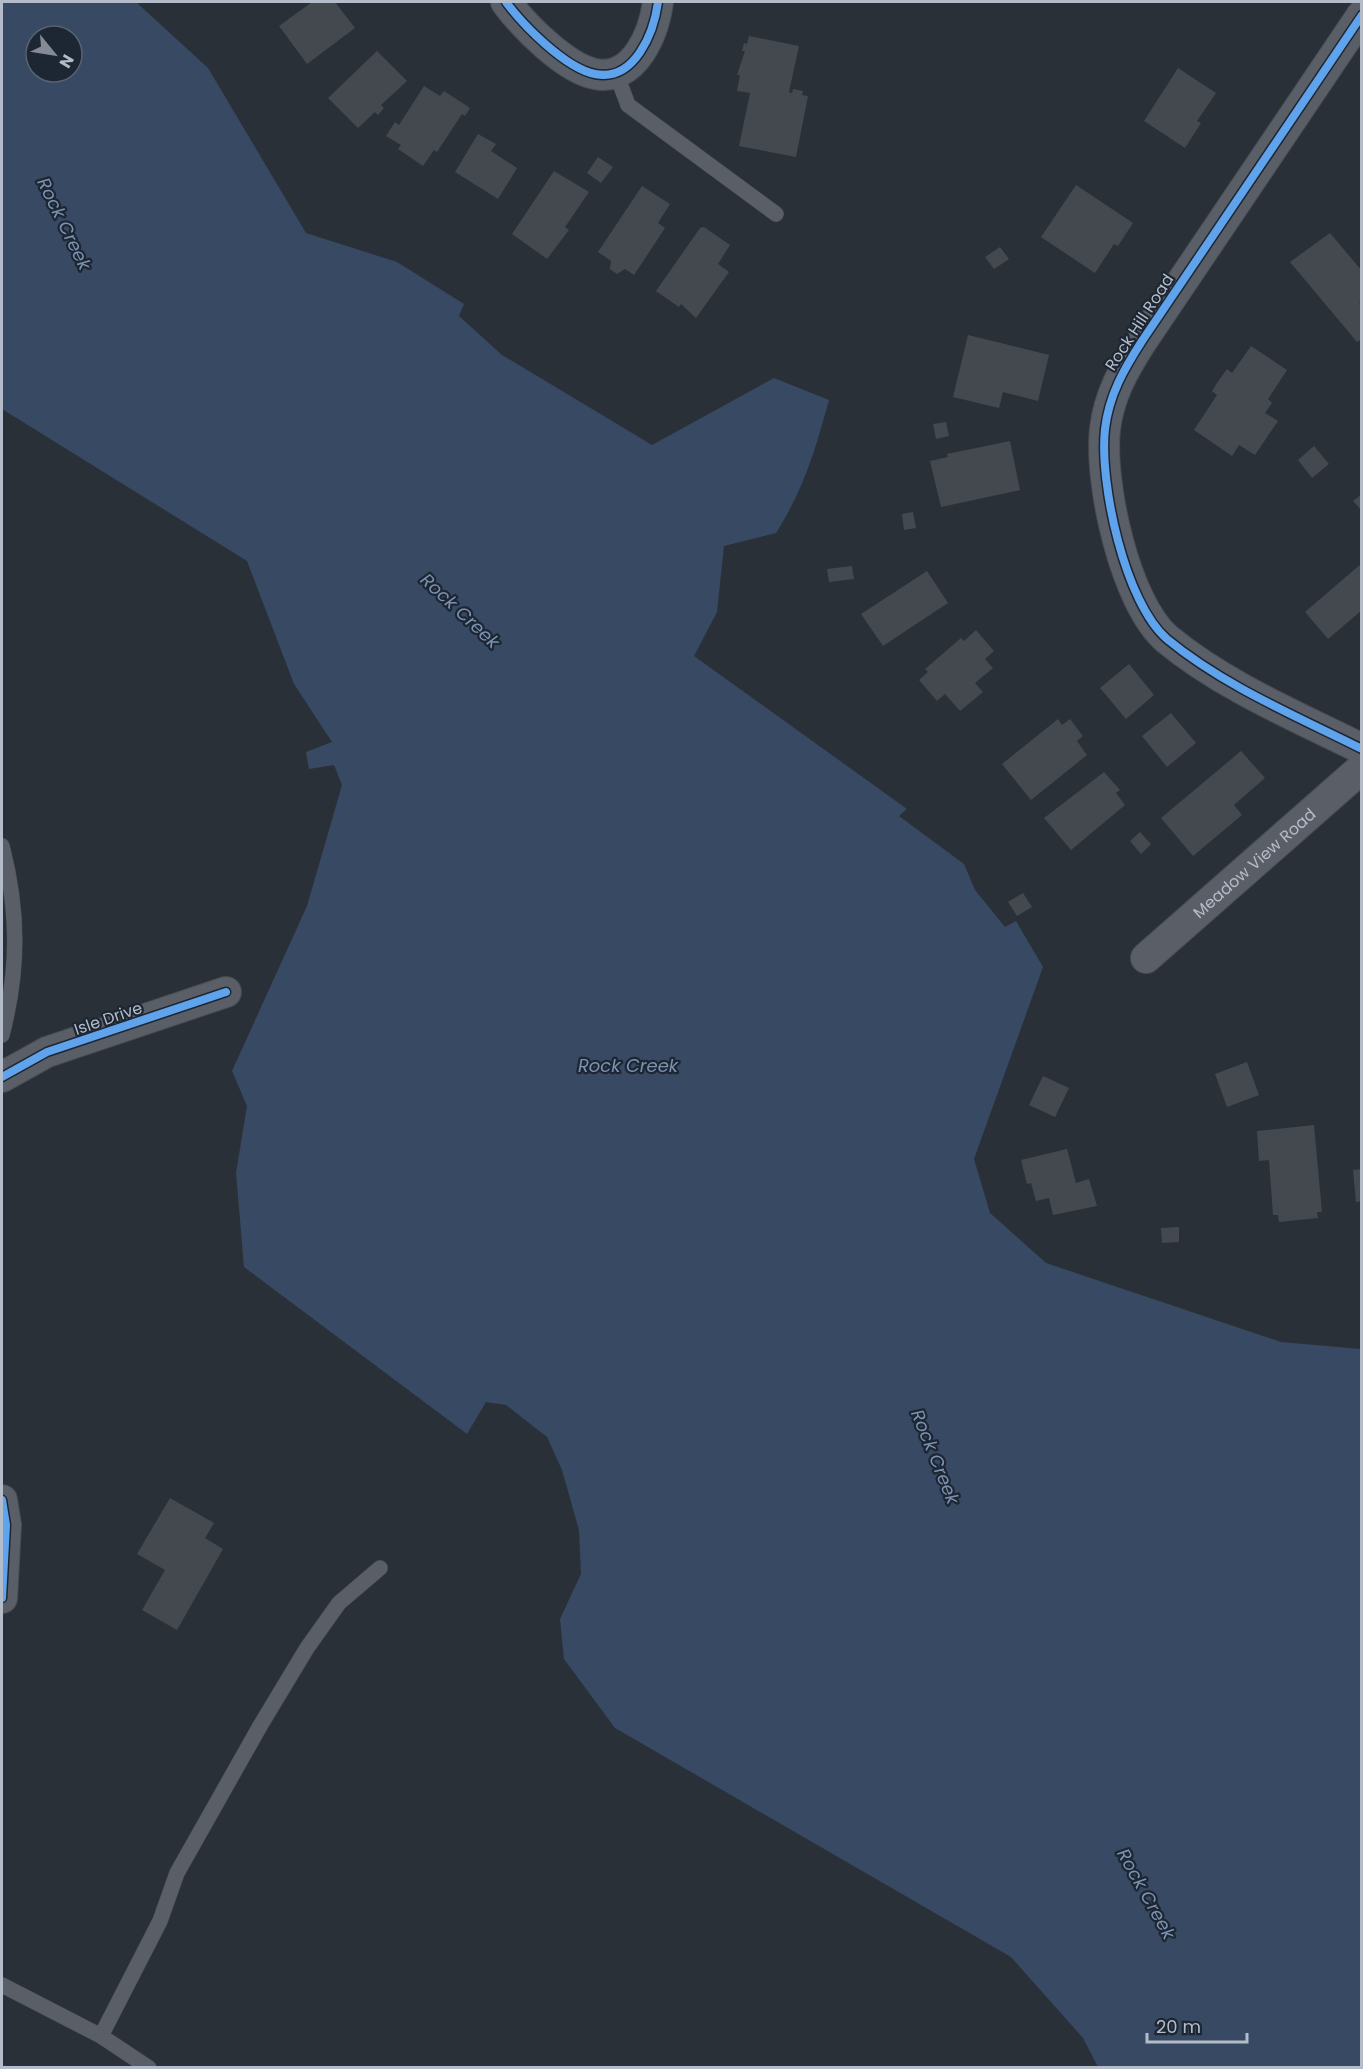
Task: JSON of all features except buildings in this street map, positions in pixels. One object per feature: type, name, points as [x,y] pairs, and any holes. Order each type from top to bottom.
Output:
[{"type":"street","points":[[506,2],[522,23],[571,63],[596,75],[616,73],[631,64],[643,47],[655,20],[658,2]]},
{"type":"street","name":"Rock Hill Road","points":[[1362,15],[1116,384],[1105,429],[1105,479],[1116,530],[1133,586],[1150,619],[1166,637],[1244,690],[1362,749]]},
{"type":"street","name":"Meadow View Road","points":[[1146,958],[1362,768]]},
{"type":"street","name":"Isle Drive","points":[[2,1077],[47,1052],[226,992]]},
{"type":"street","points":[[2,1500],[6,1525],[2,1598]]},
{"type":"lane","points":[[616,73],[628,105],[776,214]]},
{"type":"lane","points":[[2,846],[11,881],[16,927],[9,1006],[2,1035]]},
{"type":"lane","points":[[101,2036],[160,1921],[177,1873],[260,1726],[307,1648],[339,1603],[380,1568]]},
{"type":"lane","points":[[2,1985],[101,2036],[149,2067]]},
{"type":"water","name":"Rock Creek","points":[[2,2],[136,2],[208,68],[306,233],[397,262],[464,304],[459,316],[502,355],[652,445],[774,378],[829,400],[808,469],[776,533],[724,546],[717,612],[694,656],[907,809],[899,816],[964,864],[975,890],[1005,927],[1016,921],[1043,967],[974,1159],[990,1213],[1046,1263],[1281,1342],[1361,1349],[1361,2067],[1098,2067],[1083,2038],[1011,1957],[615,1728],[564,1659],[560,1619],[581,1574],[579,1530],[562,1470],[547,1437],[506,1405],[486,1402],[467,1434],[244,1267],[236,1173],[247,1106],[232,1071],[307,906],[342,785],[334,765],[309,769],[306,752],[332,742],[294,684],[247,561],[2,409]]},
{"type":"cycle path","points":[[506,2],[523,22],[558,55],[583,70],[595,74],[609,74],[631,63],[647,40],[658,2]]},
{"type":"cycle path","points":[[1362,15],[1129,362],[1110,405],[1105,429],[1104,452],[1106,480],[1118,541],[1127,571],[1152,622],[1167,639],[1189,656],[1236,686],[1362,749]]},
{"type":"cycle path","points":[[2,1077],[47,1052],[226,992]]},
{"type":"cycle path","points":[[2,1500],[6,1525],[2,1598]]}]
